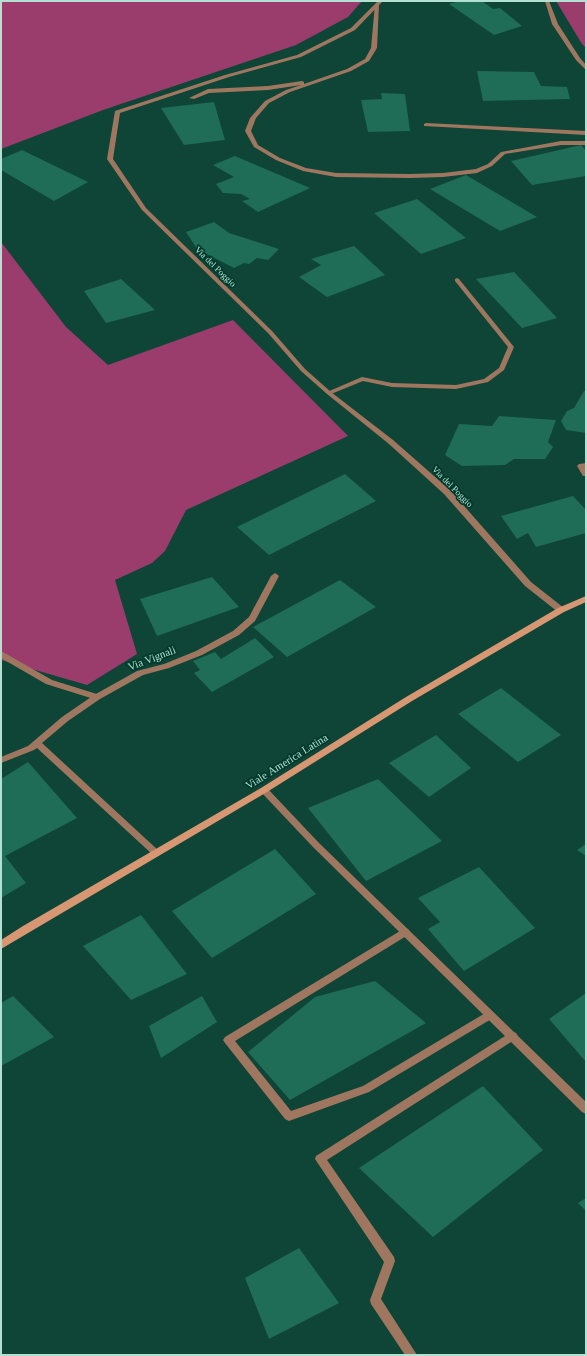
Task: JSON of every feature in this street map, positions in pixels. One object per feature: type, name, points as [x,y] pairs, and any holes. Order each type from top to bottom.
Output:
[{"type":"main road","name":"Viale America Latina","points":[[1,945],[264,790],[409,699],[561,610],[586,598]]},
{"type":"street","points":[[548,1],[555,24],[578,59],[586,68]]},
{"type":"street","points":[[379,3],[374,48],[367,60],[350,70],[288,91],[267,102],[253,118],[248,132],[256,146],[278,159],[305,170],[336,175],[410,176],[443,175],[477,171],[490,165],[503,153],[561,143],[586,143]]},
{"type":"street","name":"Via del Poggio","points":[[379,3],[353,29],[299,56],[227,76],[118,112],[110,159],[144,209],[270,332],[303,370],[329,393],[391,442],[447,492],[528,584],[561,610]]},
{"type":"street","points":[[192,98],[208,92],[236,88],[268,88],[320,81]]},
{"type":"street","points":[[426,125],[586,133]]},
{"type":"street","points":[[329,393],[362,379],[392,385],[456,388],[486,381],[502,369],[511,347],[457,280]]},
{"type":"street","points":[[586,465],[581,466],[586,474]]},
{"type":"street","name":"Via Vignali","points":[[1,760],[31,748],[65,719],[97,697],[140,673],[166,666],[186,658],[236,633],[252,619],[275,576]]},
{"type":"street","points":[[1,654],[49,682],[97,697]]},
{"type":"street","points":[[37,743],[156,853]]},
{"type":"street","points":[[264,790],[316,845],[586,1109]]},
{"type":"street","points":[[405,932],[228,1040],[288,1116],[366,1089],[490,1015]]},
{"type":"street","points":[[411,1355],[375,1300],[390,1261],[320,1159],[513,1036]]},
{"type":"shaded area","points":[[1,1],[362,1],[348,17],[296,45],[103,110],[1,149]]},
{"type":"shaded area","points":[[556,1],[586,1],[586,48],[582,44]]},
{"type":"shaded area","points":[[1,242],[66,327],[108,365],[233,320],[348,436],[186,510],[165,551],[152,563],[115,580],[137,654],[87,685],[1,660]]},
{"type":"building","points":[[460,1],[482,1],[493,9],[500,8],[522,26],[494,35],[449,4]]},
{"type":"building","points":[[477,71],[534,72],[541,86],[567,87],[570,99],[483,101]]},
{"type":"building","points":[[381,93],[405,94],[410,131],[368,132],[361,100],[382,99]]},
{"type":"building","points":[[214,102],[225,140],[184,145],[161,108]]},
{"type":"building","points":[[581,145],[586,151],[586,176],[532,185],[511,161]]},
{"type":"building","points":[[22,150],[88,182],[54,201],[1,170],[1,159]]},
{"type":"building","points":[[235,156],[310,188],[258,212],[242,201],[250,199],[241,194],[223,193],[216,184],[234,177],[213,165]]},
{"type":"building","points":[[466,175],[537,217],[500,231],[430,189]]},
{"type":"building","points":[[417,199],[466,238],[421,254],[374,213]]},
{"type":"building","points":[[214,222],[229,233],[279,249],[268,260],[257,258],[249,264],[244,263],[234,268],[197,249],[186,232]]},
{"type":"building","points":[[354,246],[385,275],[327,297],[299,277],[321,265],[311,259]]},
{"type":"building","points":[[514,272],[557,318],[522,328],[476,279]]},
{"type":"building","points":[[121,279],[155,310],[106,323],[84,291]]},
{"type":"building","points":[[584,391],[586,391],[586,433],[566,430],[561,421],[567,411],[574,408]]},
{"type":"building","points":[[499,416],[556,420],[548,442],[553,447],[545,459],[514,459],[505,465],[462,466],[445,455],[459,424],[492,426]]},
{"type":"building","points":[[345,474],[376,501],[269,555],[237,527]]},
{"type":"building","points":[[573,496],[586,510],[586,533],[536,547],[528,533],[517,539],[501,516]]},
{"type":"building","points":[[212,577],[239,607],[157,636],[140,599]]},
{"type":"building","points":[[340,580],[376,607],[287,657],[253,627]]},
{"type":"building","points":[[255,638],[274,657],[212,692],[194,673],[200,670],[193,661],[215,652],[221,659]]},
{"type":"building","points":[[501,688],[561,735],[518,762],[458,714]]},
{"type":"building","points":[[436,735],[471,768],[429,797],[389,763]]},
{"type":"building","points":[[28,762],[77,818],[5,856],[26,883],[1,898],[1,779]]},
{"type":"building","points":[[378,779],[442,841],[366,881],[308,808]]},
{"type":"building","points":[[586,844],[586,856],[577,850]]},
{"type":"building","points":[[275,849],[316,894],[212,958],[172,911]]},
{"type":"building","points":[[479,867],[535,928],[464,971],[428,929],[440,922],[418,898]]},
{"type":"building","points":[[141,915],[187,974],[131,1000],[83,946]]},
{"type":"building","points":[[375,981],[426,1023],[290,1100],[248,1052],[315,997]]},
{"type":"building","points":[[586,993],[586,1062],[549,1019]]},
{"type":"building","points":[[13,996],[54,1037],[1,1066],[1,1003]]},
{"type":"building","points":[[202,996],[217,1022],[161,1058],[149,1026]]},
{"type":"building","points":[[483,1086],[543,1150],[433,1237],[359,1168]]},
{"type":"building","points":[[586,1198],[586,1211],[578,1203]]},
{"type":"building","points":[[299,1248],[339,1303],[269,1339],[245,1278]]}]
